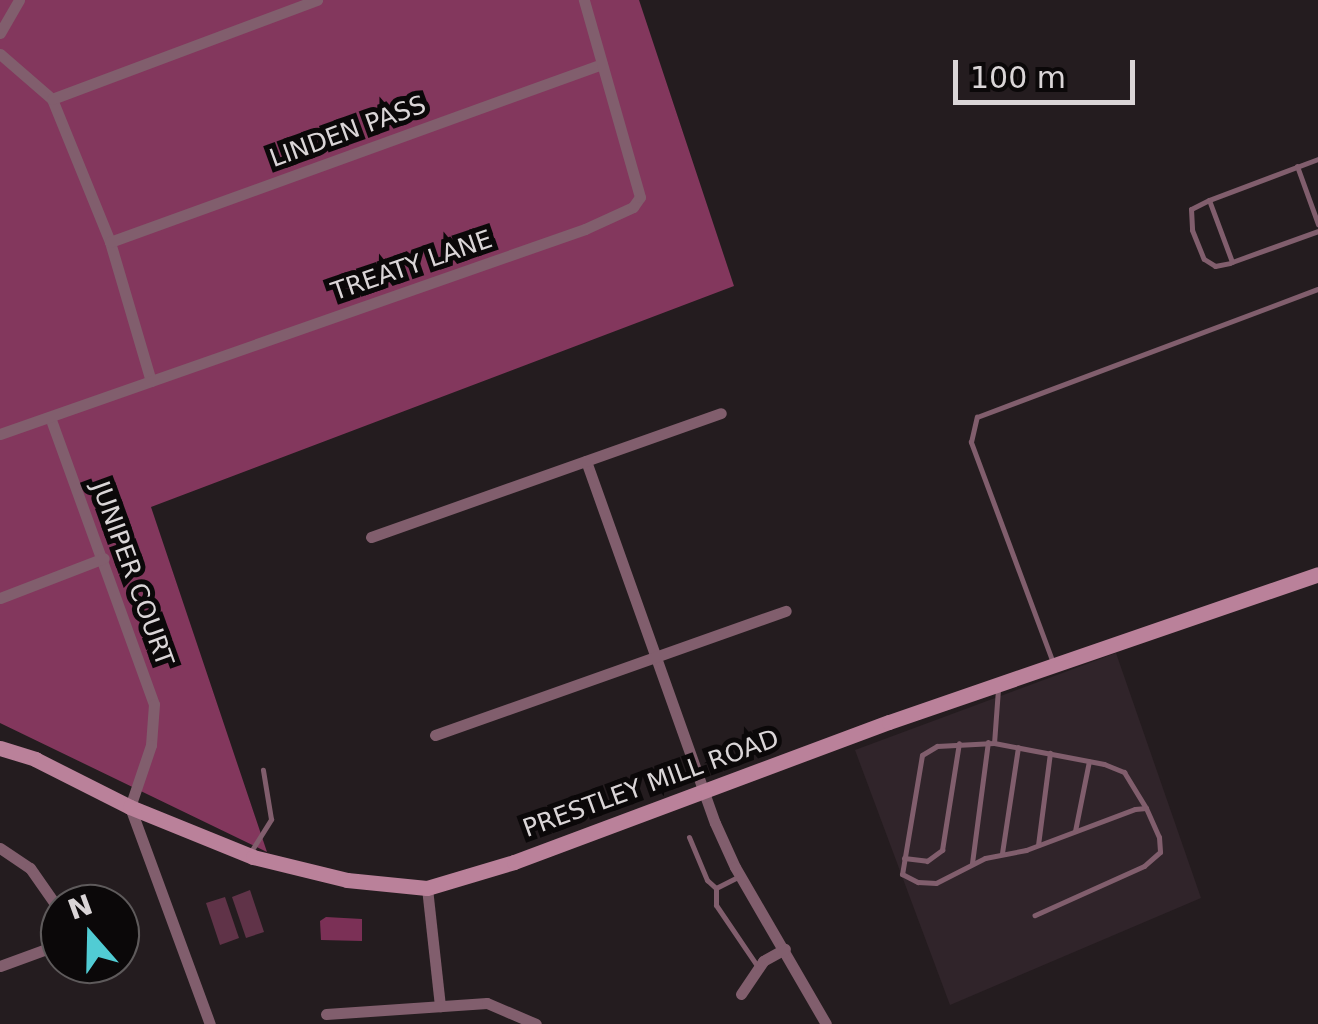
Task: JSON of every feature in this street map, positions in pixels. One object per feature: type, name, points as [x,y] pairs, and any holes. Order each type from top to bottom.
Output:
[{"type":"street","points":[[0,33],[19,0]]},
{"type":"street","points":[[52,99],[317,0]]},
{"type":"street","name":"TREATY LANE","points":[[0,434],[585,229],[633,207],[640,197],[584,0]]},
{"type":"street","points":[[0,54],[52,99],[110,242],[152,382]]},
{"type":"street","name":"LINDEN PASS","points":[[110,242],[602,64]]},
{"type":"street","points":[[370,537],[720,413]]},
{"type":"street","name":"JUNIPER COURT","points":[[50,417],[154,704],[150,744],[130,807]]},
{"type":"street","points":[[586,461],[703,791],[740,876],[826,1024]]},
{"type":"street","points":[[0,598],[104,558]]},
{"type":"street","name":"PRESTLEY MILL ROAD","points":[[0,748],[35,759],[130,807],[248,855],[346,880],[427,888],[514,862],[703,791],[1318,574]]},
{"type":"street","points":[[435,735],[786,611]]},
{"type":"street","points":[[130,807],[210,1024]]},
{"type":"street","points":[[0,848],[30,868],[41,884]]},
{"type":"street","points":[[427,888],[440,1006]]},
{"type":"street","points":[[740,994],[758,967],[785,949]]},
{"type":"street","points":[[0,966],[40,951]]},
{"type":"street","points":[[326,1014],[487,1003],[536,1024]]},
{"type":"lane","points":[[1297,166],[1318,228],[1215,266],[1198,250],[1191,209],[1209,200],[1297,166],[1318,159]]},
{"type":"lane","points":[[1209,200],[1232,262]]},
{"type":"lane","points":[[1055,668],[971,442],[977,417],[1318,289]]},
{"type":"lane","points":[[972,866],[998,686]]},
{"type":"lane","points":[[904,858],[926,861],[942,850],[958,743]]},
{"type":"lane","points":[[1035,915],[1144,866],[1160,852],[1146,808],[1124,772],[1089,761],[991,743],[958,743],[922,754],[902,874],[918,882],[936,883],[1002,855],[1146,808]]},
{"type":"lane","points":[[1002,855],[1018,747]]},
{"type":"lane","points":[[1038,846],[1050,754]]},
{"type":"lane","points":[[1075,832],[1089,761]]},
{"type":"lane","points":[[248,855],[271,819],[263,770]]},
{"type":"lane","points":[[688,837],[707,880],[716,888],[716,905],[758,967]]},
{"type":"lane","points":[[716,888],[740,876]]},
{"type":"shaded area","points":[[0,0],[639,0],[734,286],[151,507],[267,852],[0,723]]},
{"type":"shaded area","points":[[1116,653],[1201,898],[950,1005],[855,750]]},
{"type":"shaded area","points":[[250,890],[264,932],[246,938],[232,897]]},
{"type":"shaded area","points":[[225,897],[239,938],[220,945],[206,903]]},
{"type":"shaded area","points":[[326,917],[362,919],[362,941],[321,940],[320,921]]}]
